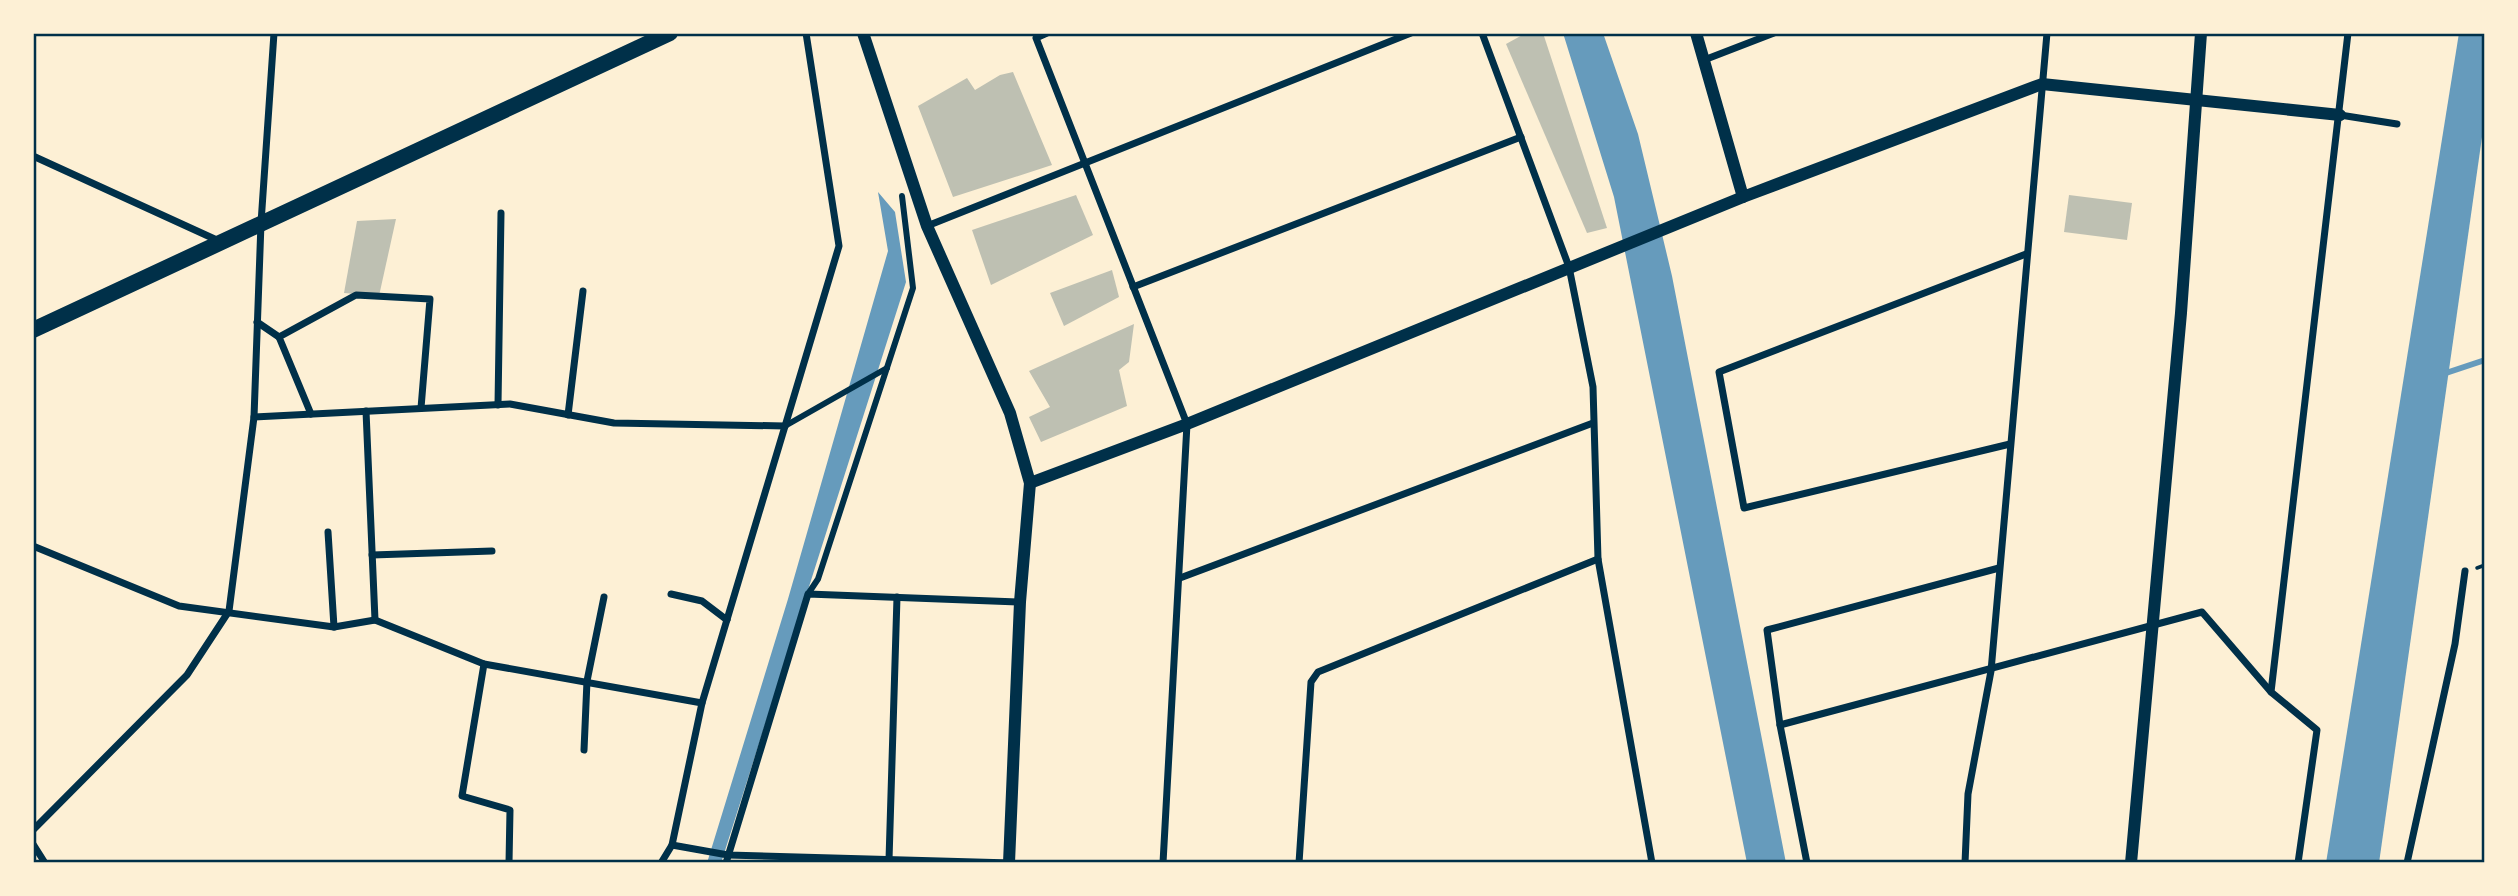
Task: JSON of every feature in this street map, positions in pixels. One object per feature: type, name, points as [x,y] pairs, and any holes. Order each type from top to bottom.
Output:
[{"type":"main road","points":[[33,330],[670,33]]},
{"type":"street","points":[[33,830],[187,676],[229,611],[254,417],[261,223],[274,33]]},
{"type":"street","points":[[661,863],[672,845],[702,704],[839,246],[806,33]]},
{"type":"street","points":[[672,845],[727,859],[1010,863],[1020,602],[1030,483],[1010,413],[927,226],[863,33]]},
{"type":"street","points":[[1047,33],[1036,38],[1188,424],[1163,863]]},
{"type":"street","points":[[927,226],[1412,33]]},
{"type":"street","points":[[1482,33],[1569,267],[1593,387],[1598,559],[1652,863]]},
{"type":"street","points":[[1696,33],[1743,197]]},
{"type":"street","points":[[1704,60],[1774,33]]},
{"type":"street","points":[[1965,863],[1968,794],[1991,671],[2047,33]]},
{"type":"street","points":[[2131,863],[2201,33]]},
{"type":"street","points":[[2271,692],[2348,33]]},
{"type":"street","points":[[1030,483],[1188,424],[1743,197],[2042,84],[2397,124]]},
{"type":"street","points":[[1133,287],[1521,137]]},
{"type":"street","points":[[33,156],[219,241]]},
{"type":"street","points":[[727,859],[808,594],[818,579],[913,288],[902,196]]},
{"type":"street","points":[[498,405],[501,213]]},
{"type":"street","points":[[2010,444],[1744,508],[1719,372],[2026,254]]},
{"type":"street","points":[[568,415],[583,290]]},
{"type":"street","points":[[279,337],[356,295],[430,299],[421,408]]},
{"type":"street","points":[[257,323],[279,337],[311,414]]},
{"type":"street","points":[[254,417],[498,405],[614,423],[785,426],[887,368]]},
{"type":"street","points":[[366,411],[375,620]]},
{"type":"street","points":[[1181,578],[1593,423]]},
{"type":"street","points":[[328,533],[334,627]]},
{"type":"street","points":[[33,546],[179,606],[334,627],[375,620],[484,664],[702,704]]},
{"type":"street","points":[[372,555],[492,551]]},
{"type":"street","points":[[1299,863],[1311,682],[1318,672],[1598,559]]},
{"type":"street","points":[[1807,863],[1780,724],[1767,630],[2000,568]]},
{"type":"street","points":[[2407,863],[2455,644],[2465,572]]},
{"type":"street","points":[[671,594],[702,601],[727,620]]},
{"type":"street","points":[[808,594],[1020,602]]},
{"type":"street","points":[[584,750],[587,681],[604,597]]},
{"type":"street","points":[[889,860],[897,597]]},
{"type":"street","points":[[1780,724],[1991,671],[2203,612],[2271,692],[2317,730],[2298,863]]},
{"type":"street","points":[[484,664],[462,796],[510,810],[509,863]]},
{"type":"street","points":[[33,844],[45,863]]},
{"type":"water","points":[[1563,33],[1603,33],[1638,134],[1672,276],[1786,863],[1747,863],[1614,197]]},
{"type":"water","points":[[2459,33],[2485,33],[2485,116],[2379,863],[2326,863]]},
{"type":"water","points":[[878,192],[895,212],[906,282],[721,863],[707,863],[788,599],[888,251]]},
{"type":"building","points":[[1526,33],[1543,33],[1607,228],[1587,233],[1506,44]]},
{"type":"building","points":[[1013,72],[1052,165],[953,197],[918,106],[967,78],[975,90],[1000,75]]},
{"type":"building","points":[[1076,195],[1093,235],[991,285],[972,230]]},
{"type":"building","points":[[2069,195],[2132,203],[2127,240],[2064,232]]},
{"type":"building","points":[[396,219],[379,296],[344,293],[357,221]]},
{"type":"building","points":[[1112,270],[1119,297],[1064,326],[1050,293]]},
{"type":"building","points":[[1134,324],[1129,362],[1119,370],[1127,406],[1041,442],[1029,417],[1050,407],[1029,371]]},
{"type":"waterway","points":[[2443,374],[2485,360]]}]
